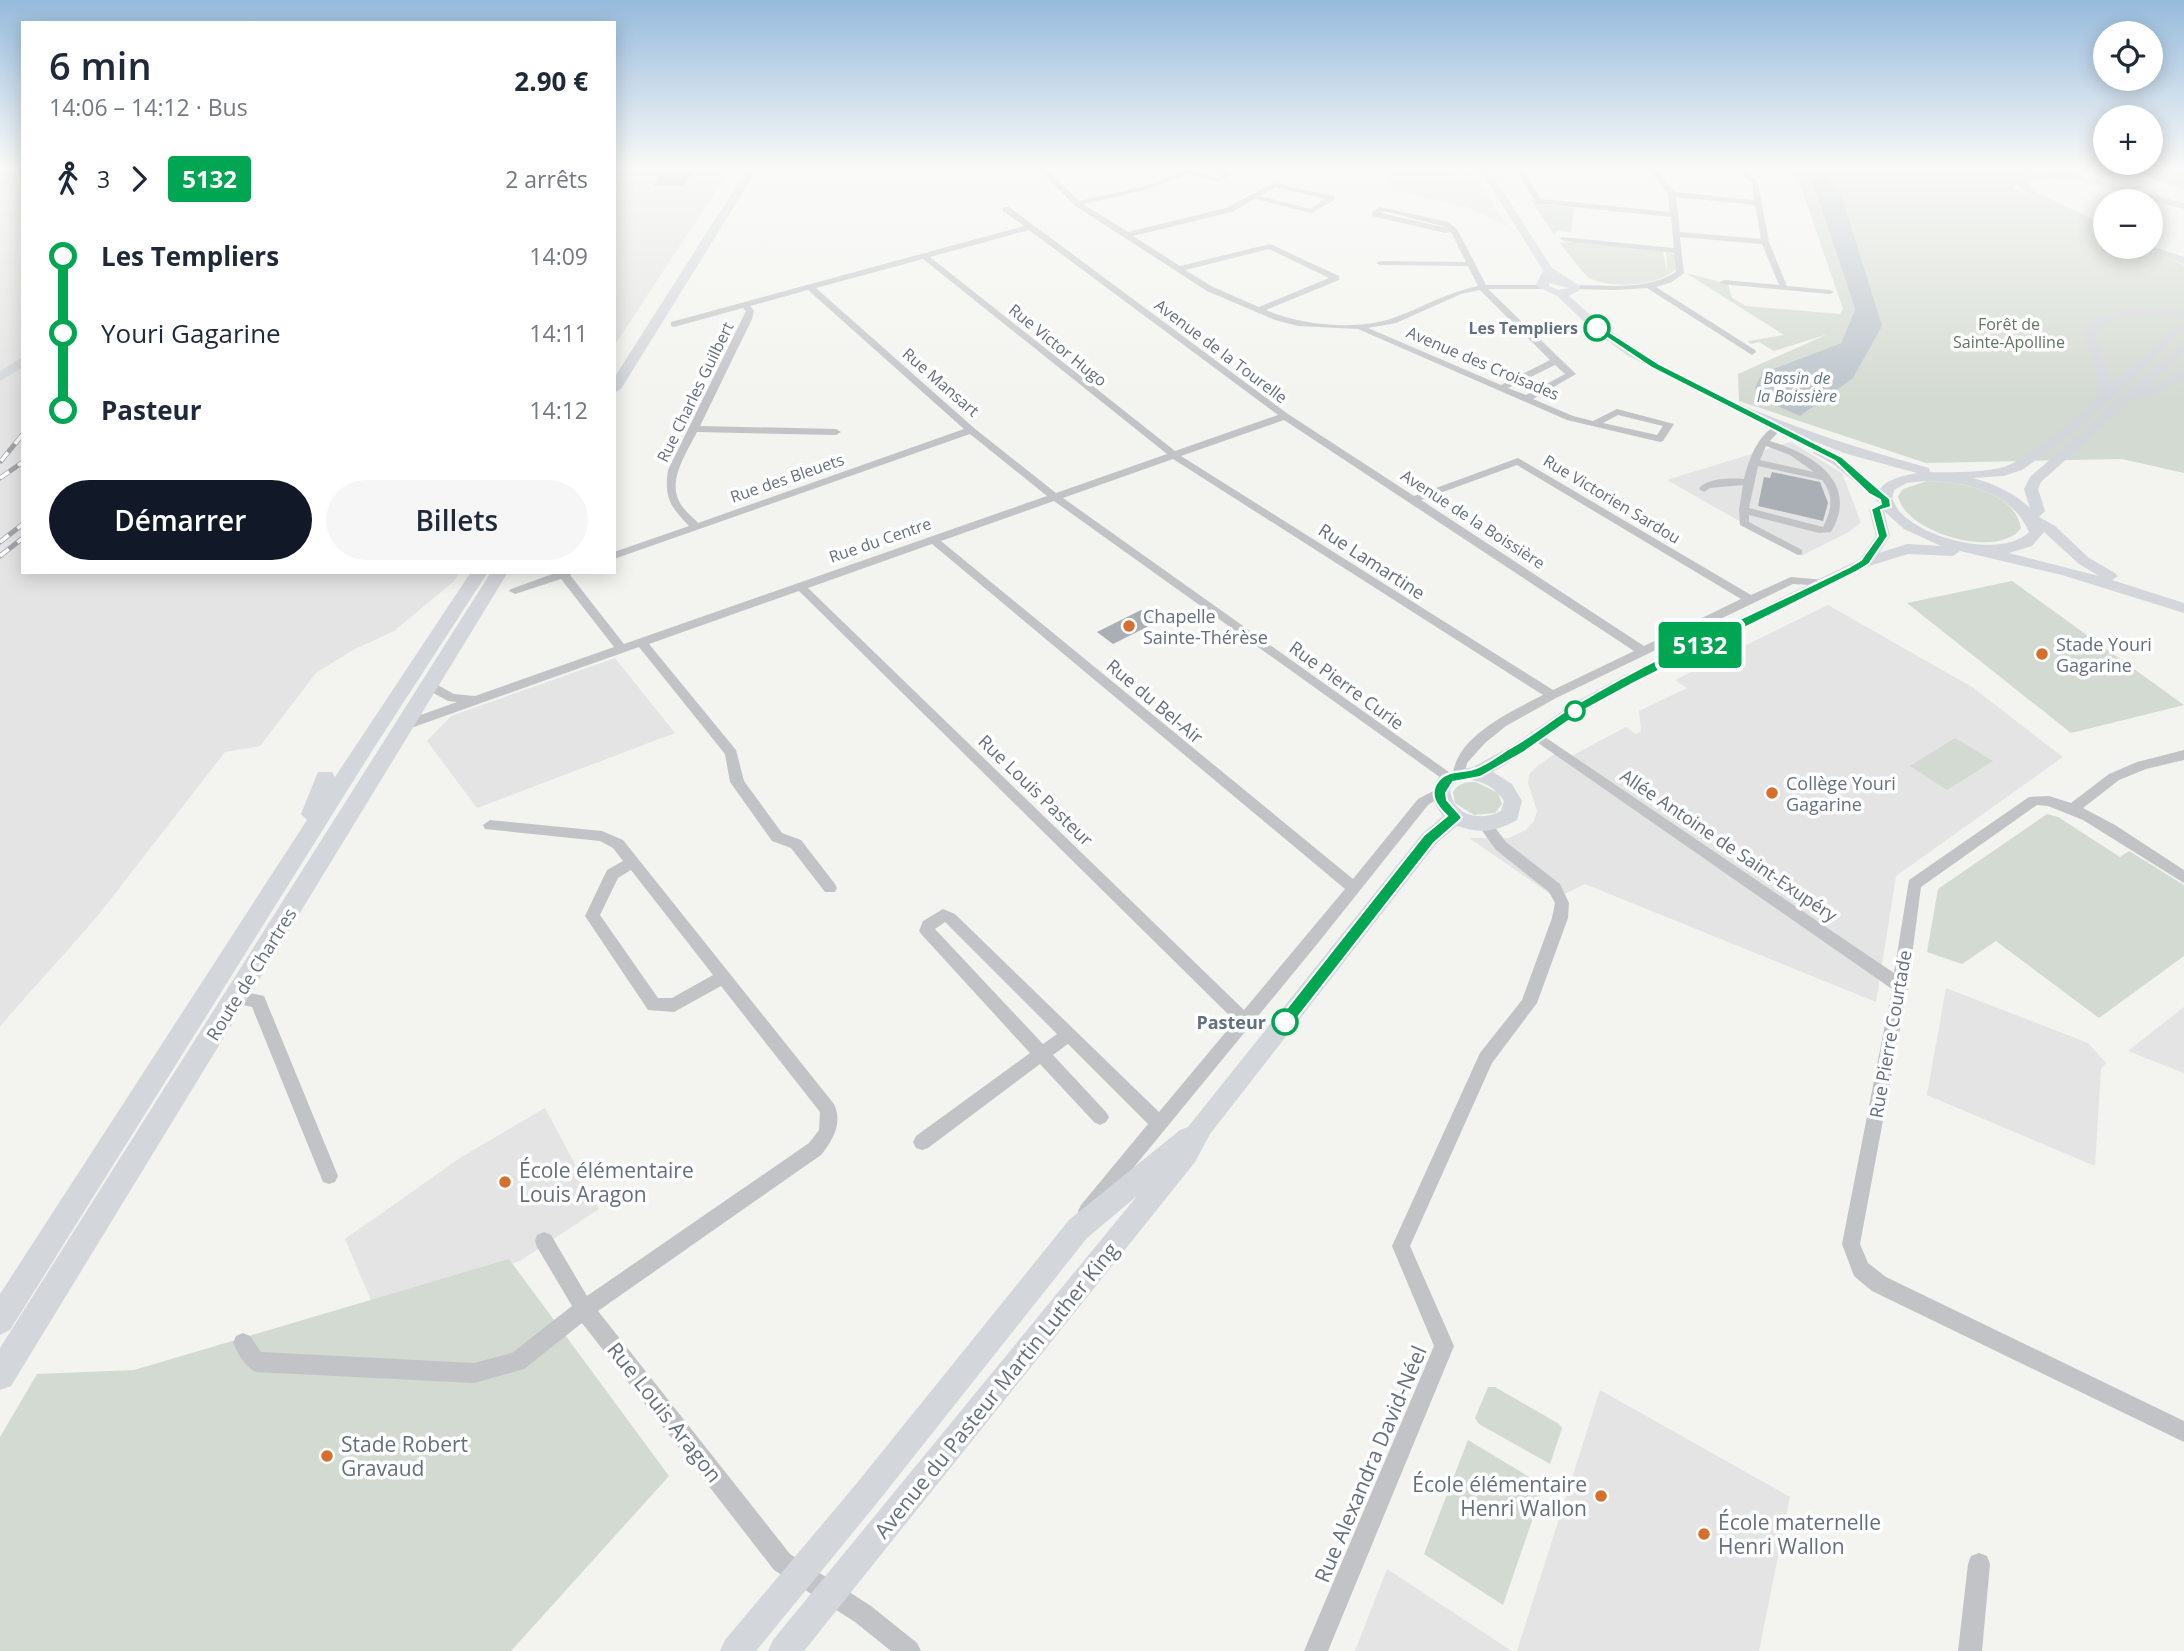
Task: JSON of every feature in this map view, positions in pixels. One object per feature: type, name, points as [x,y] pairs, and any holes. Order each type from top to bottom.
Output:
[{"type":"main road","points":[[616,366],[694,245]]},
{"type":"main road","points":[[616,386],[705,245]]},
{"type":"main road","points":[[660,319],[674,324]]},
{"type":"main road","points":[[650,333],[674,324]]},
{"type":"main road","points":[[429,623],[464,582],[476,574]]},
{"type":"main road","name":"Route de Chartres","points":[[0,1320],[365,746],[478,574]]},
{"type":"main road","name":"Route de Chartres","points":[[0,1375],[499,574]]},
{"type":"main road","points":[[290,867],[290,848],[316,806],[325,777]]},
{"type":"street","points":[[674,324],[964,245]]},
{"type":"street","name":"Avenue de la Tourelle","points":[[1054,245],[1285,416]]},
{"type":"street","points":[[1142,245],[1210,289],[1258,310],[1301,324],[1359,327],[1393,321],[1459,292],[1545,279],[1563,281],[1573,306],[1631,352],[1776,429],[1839,459],[1909,526],[1926,535],[1969,548],[2012,549],[2029,543],[2037,533],[2033,517]]},
{"type":"street","points":[[1461,245],[1483,287],[1536,344],[1571,374],[1526,399]]},
{"type":"street","points":[[1526,245],[1545,279],[1568,291],[1649,286],[1672,279],[1680,273],[1678,245]]},
{"type":"street","points":[[1621,245],[1678,251]]},
{"type":"street","points":[[1766,245],[1784,288]]},
{"type":"street","points":[[1178,269],[1270,246],[1336,278],[1258,310]]},
{"type":"street","points":[[2163,254],[2184,261]]},
{"type":"street","name":"Rue Victor Hugo","points":[[924,256],[1175,456]]},
{"type":"street","points":[[1380,263],[1471,264]]},
{"type":"street","points":[[1724,282],[1830,292]]},
{"type":"street","points":[[1649,286],[1752,352]]},
{"type":"street","name":"Rue Mansart","points":[[810,287],[971,430],[1055,497]]},
{"type":"street","name":"Rue Charles Guilbert","points":[[696,527],[672,500],[670,488],[673,470],[748,319],[750,312],[745,305]]},
{"type":"street","points":[[2101,399],[2104,378],[2088,331],[2096,322],[2113,314],[2184,316]]},
{"type":"street","points":[[1886,502],[1887,488],[1898,480],[1916,476],[2011,470],[2066,432],[2184,325]]},
{"type":"street","name":"Avenue des Croisades","points":[[1359,327],[1570,418],[1660,439],[1669,424],[1617,412],[1596,423]]},
{"type":"street","points":[[2033,517],[2038,512],[2031,489],[2035,480],[2183,347]]},
{"type":"street","points":[[0,377],[21,361]]},
{"type":"street","points":[[1501,388],[1556,361]]},
{"type":"street","points":[[2104,419],[2144,392],[2184,374]]},
{"type":"street","points":[[1731,404],[1852,451],[1994,490],[2016,502],[2084,561],[2124,585],[2165,602]]},
{"type":"street","name":"Rue du Centre","points":[[406,725],[1285,416]]},
{"type":"street","name":"Avenue de la Boissière","points":[[1285,416],[1643,650]]},
{"type":"street","points":[[694,429],[836,432]]},
{"type":"street","points":[[1776,429],[1769,433],[1764,442],[1748,482],[1744,523],[1798,552]]},
{"type":"street","name":"Rue des Bleuets","points":[[616,555],[971,430]]},
{"type":"street","points":[[1744,510],[1828,530],[1834,521],[1836,501],[1821,469],[1792,452],[1764,442]]},
{"type":"street","name":"Rue Lamartine","points":[[1175,456],[1552,695]]},
{"type":"street","name":"Rue Victorien Sardou","points":[[1415,499],[1518,461],[1749,599]]},
{"type":"street","points":[[1755,462],[1827,478]]},
{"type":"street","points":[[1704,489],[1706,486],[1733,481],[1748,482]]},
{"type":"street","name":"Rue Pierre Curie","points":[[1055,497],[1455,780]]},
{"type":"street","points":[[1865,562],[1883,536],[1876,509],[1886,502]]},
{"type":"street","name":"Rue du Bel-Air","points":[[934,540],[1354,888]]},
{"type":"street","name":"Avenue du Pasteur Martin Luther King","points":[[1078,1229],[1089,1207],[1423,803],[1455,780],[1519,749],[1536,735],[1629,680],[1865,562],[1907,549],[1959,552],[1969,548]]},
{"type":"street","points":[[1987,550],[2012,559],[2067,570],[2184,608]]},
{"type":"street","points":[[515,591],[563,574]]},
{"type":"street","points":[[567,574],[622,649]]},
{"type":"street","name":"Avenue du Pasteur Martin Luther King","points":[[1455,780],[1461,762],[1480,740],[1501,723],[1552,695],[1791,580],[1825,583]]},
{"type":"street","name":"Rue Louis Pasteur","points":[[801,587],[1245,1021]]},
{"type":"street","points":[[641,642],[731,753],[737,782],[777,837],[796,844],[830,888]]},
{"type":"street","name":"Rue du Centre","points":[[430,686],[452,698],[486,697]]},
{"type":"street","name":"Allée Antoine de Saint-Exupéry","points":[[1536,735],[1900,986]]},
{"type":"street","name":"Avenue du Pasteur Martin Luther King","points":[[1485,825],[1504,821],[1510,815],[1513,802],[1505,787],[1506,773],[1519,749]]},
{"type":"street","points":[[2073,808],[2114,777],[2142,765],[2184,755]]},
{"type":"street","points":[[1485,825],[1455,817],[1441,802],[1455,780],[1496,781],[1505,787]]},
{"type":"street","name":"Rue Pierre Courtade","points":[[2184,877],[2073,808],[2053,801],[2034,800],[1914,884],[1900,986],[1851,1244],[1861,1269],[1879,1284],[2184,1432]]},
{"type":"street","name":"Avenue du Pasteur Martin Luther King","points":[[785,1651],[1186,1154],[1202,1126],[1429,839],[1455,817]]},
{"type":"street","points":[[243,1343],[256,1362],[474,1373],[517,1362],[584,1309],[815,1149],[827,1135],[830,1123],[828,1109],[618,844],[602,836],[490,825]]},
{"type":"street","name":"Rue Alexandra David-Néel","points":[[1316,1651],[1444,1346],[1401,1246],[1486,1058],[1529,1003],[1560,918],[1562,903],[1555,888],[1501,846],[1485,825]]},
{"type":"street","points":[[632,863],[612,874],[592,916],[654,1005],[674,1005],[723,976]]},
{"type":"street","points":[[1100,1117],[927,931],[928,925],[943,915],[950,918],[1159,1123]]},
{"type":"street","points":[[237,997],[258,1001],[329,1176]]},
{"type":"street","points":[[922,1142],[1069,1034]]},
{"type":"street","name":"Avenue du Pasteur Martin Luther King","points":[[736,1651],[867,1493],[1078,1229],[1202,1126]]},
{"type":"street","name":"Rue Louis Aragon","points":[[544,1241],[584,1309],[782,1562],[798,1575],[863,1614],[909,1651]]},
{"type":"street","points":[[1970,1651],[1979,1563]]},
{"type":"shaded area","points":[[0,245],[21,245],[21,574],[459,574],[453,582],[394,631],[353,650],[316,673],[260,746],[225,752],[96,918],[0,1026]]},
{"type":"shaded area","points":[[616,245],[680,245],[616,343]]},
{"type":"shaded area","points":[[1791,442],[1842,473],[1861,523],[1801,556],[1667,480]]},
{"type":"shaded area","name":"Collège Youri Gagarine","points":[[1828,605],[1972,687],[2063,757],[1896,876],[1876,1002],[1585,884],[1556,898],[1469,838],[1509,838],[1526,830],[1534,821],[1537,811],[1528,783],[1529,775],[1536,767],[1555,754],[1564,760],[1626,727],[1636,734],[1641,731],[1639,711],[1687,688],[1675,680]]},
{"type":"shaded area","points":[[615,658],[675,733],[477,808],[427,741],[451,716]]},
{"type":"shaded area","points":[[1946,988],[2088,1043],[2106,1063],[2101,1069],[2095,1166],[1927,1095]]},
{"type":"shaded area","points":[[2184,1007],[2184,1073],[2128,1051]]},
{"type":"shaded area","name":"École élémentaire Louis Aragon","points":[[545,1108],[599,1209],[520,1261],[373,1305],[345,1239],[463,1156]]},
{"type":"shaded area","points":[[1600,1390],[1790,1497],[1759,1651],[1517,1651]]},
{"type":"shaded area","points":[[1387,1569],[1512,1651],[1355,1651]]},
{"type":"green space","points":[[1562,245],[1603,245],[1663,252],[1667,272],[1666,252],[1675,255],[1676,268],[1659,279],[1620,284],[1596,281],[1588,277]]},
{"type":"green space","name":"Forêt de Sainte-Apolline","points":[[1821,245],[1834,245],[1855,309],[1841,343],[1762,373],[1756,389],[1882,326],[1851,245],[2093,245],[2093,259],[2163,259],[2163,256],[2184,265],[2184,473],[2122,459],[1926,463],[1739,401],[1738,374],[1828,334],[1774,351],[1759,342],[1751,344],[1748,341],[1784,335],[1686,273],[1728,284],[1732,298],[1746,306],[1840,314],[1843,309]]},
{"type":"green space","points":[[1927,481],[1969,486],[1996,497],[2008,505],[2021,528],[2010,537],[1993,542],[1974,542],[1934,531],[1904,509],[1898,496],[1903,489]]},
{"type":"green space","name":"Stade Youri Gagarine","points":[[2012,581],[2184,705],[2071,733],[1907,603]]},
{"type":"green space","points":[[1955,738],[1993,761],[1947,790],[1910,766]]},
{"type":"green space","points":[[1476,782],[1498,793],[1502,804],[1495,813],[1474,815],[1455,803],[1453,792],[1457,787]]},
{"type":"green space","points":[[2047,814],[2058,817],[2120,857],[2129,851],[2184,885],[2184,956],[2099,1018],[1996,941],[1962,964],[1927,952],[1938,889]]},
{"type":"green space","name":"Stade Robert Gravaud","points":[[509,1259],[669,1476],[511,1651],[0,1651],[0,1437],[37,1374],[134,1370]]},
{"type":"green space","points":[[1488,1387],[1495,1387],[1559,1424],[1562,1428],[1550,1464],[1479,1424],[1475,1418]]},
{"type":"green space","points":[[1468,1440],[1544,1486],[1503,1605],[1424,1554]]},
{"type":"water","name":"Bassin de la Boissière","points":[[1834,245],[1857,245],[1882,326],[1853,378],[1800,416],[1773,404],[1755,388],[1762,373],[1841,343],[1855,309]]},
{"type":"building","points":[[1772,472],[1820,482],[1828,503],[1823,521],[1758,506],[1764,477],[1770,478]]},
{"type":"building","name":"Chapelle Sainte-Thérèse","points":[[1141,610],[1157,622],[1113,644],[1097,632]]},
{"type":"railway","points":[[1,461],[21,436]]},
{"type":"railway","points":[[0,478],[21,463]]},
{"type":"railway","points":[[0,542],[21,526]]},
{"type":"railway","points":[[0,556],[21,540]]},
{"type":"bus line","name":"5132","points":[[1285,1022],[1429,839],[1455,817],[1446,810],[1439,793],[1448,778],[1459,774],[1475,774],[1519,749],[1580,707],[1629,680],[1852,570],[1865,562],[1883,536],[1876,509],[1887,505],[1885,499],[1873,492],[1839,459],[1656,366],[1597,328]]},
{"type":"place","name":"Les Templiers","points":[[1597,328]]},
{"type":"place","name":"Chapelle Sainte-Thérèse","points":[[1129,626]]},
{"type":"place","name":"Stade Youri Gagarine","points":[[2042,654]]},
{"type":"place","name":"Collège Youri Gagarine","points":[[1772,793]]},
{"type":"place","name":"Pasteur","points":[[1285,1022]]},
{"type":"place","name":"École élémentaire Louis Aragon","points":[[505,1182]]},
{"type":"place","name":"Stade Robert Gravaud","points":[[327,1456]]},
{"type":"place","name":"École élémentaire Henri Wallon","points":[[1601,1496]]},
{"type":"place","name":"École maternelle Henri Wallon","points":[[1704,1534]]}]
